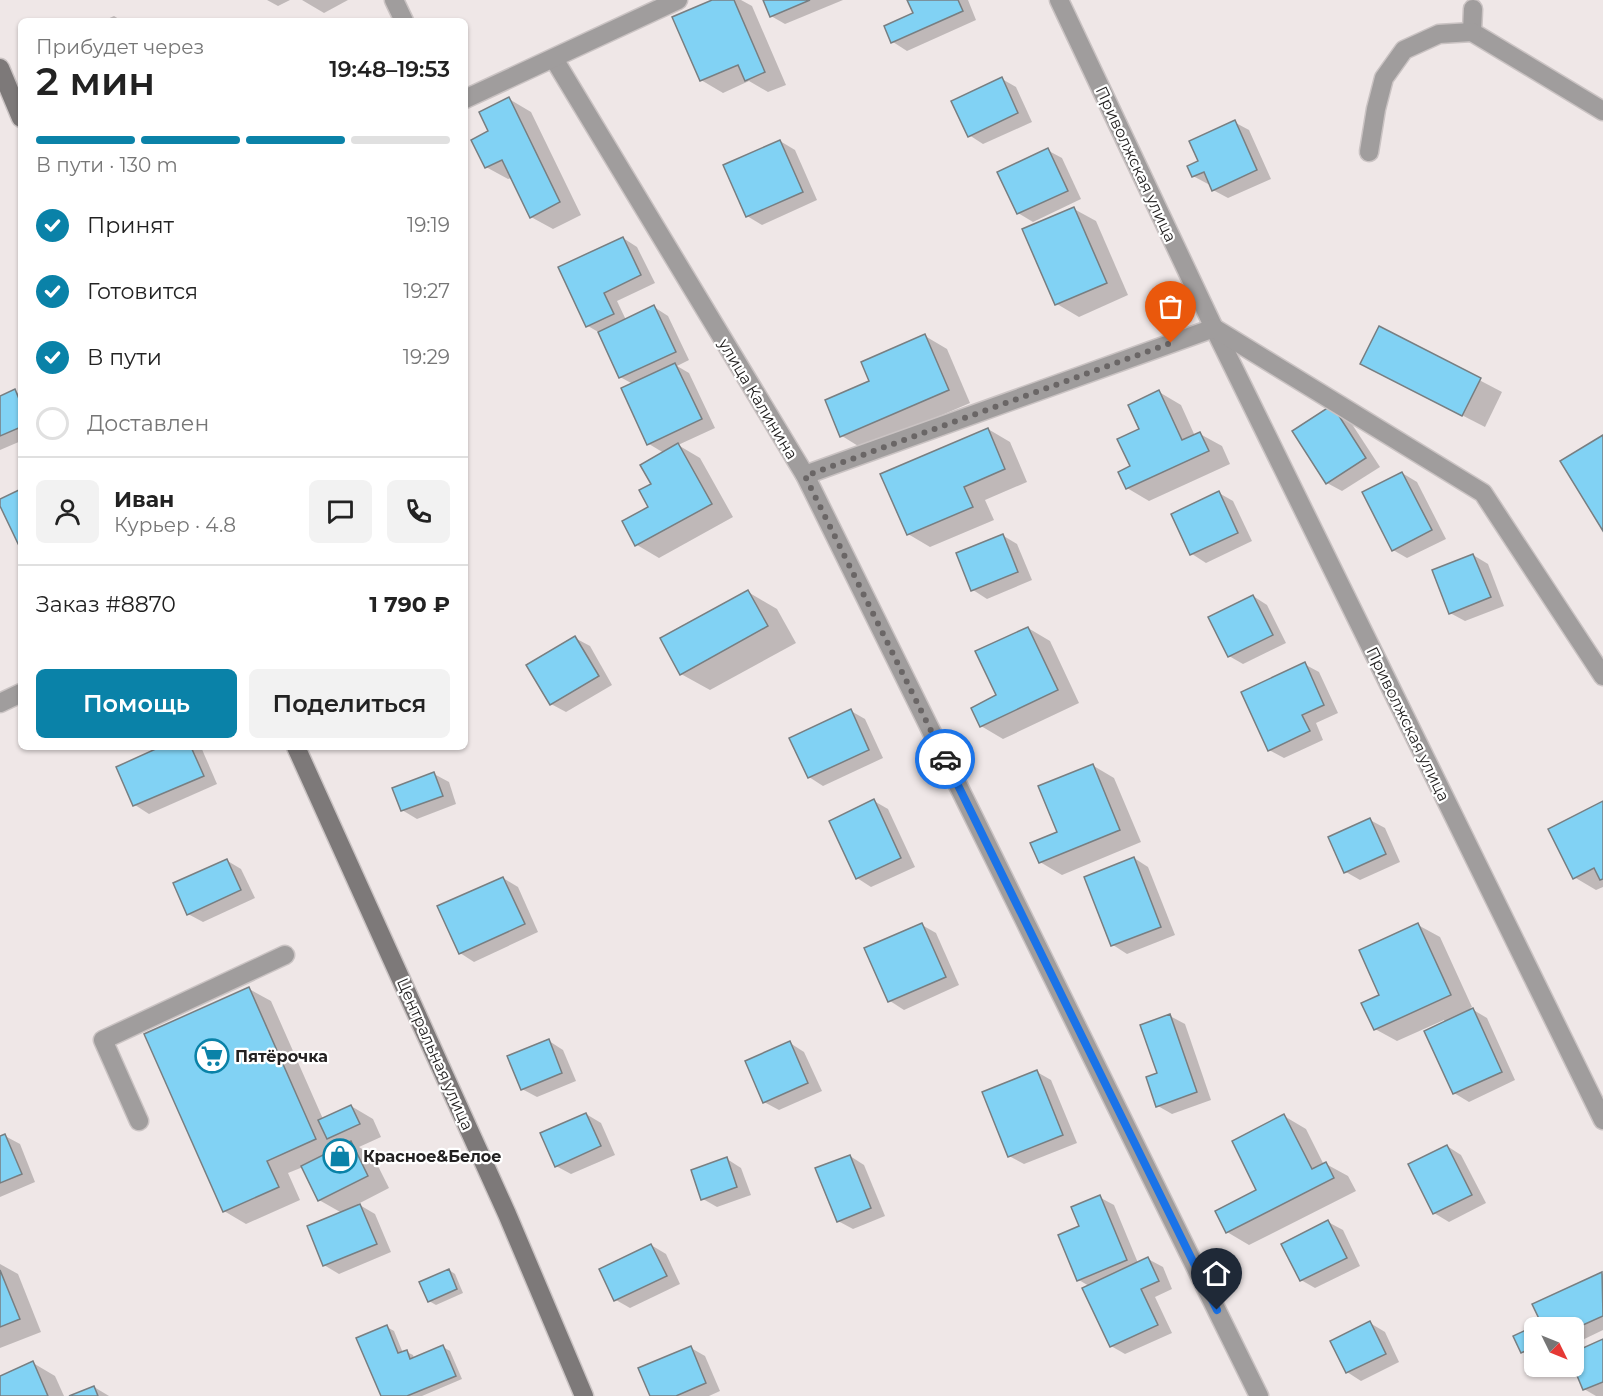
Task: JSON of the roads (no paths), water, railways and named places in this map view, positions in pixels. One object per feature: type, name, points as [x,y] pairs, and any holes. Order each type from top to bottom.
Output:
[{"type":"street","points":[[394,0],[403,18]]},
{"type":"street","points":[[468,98],[678,0]]},
{"type":"street","name":"Приволжская улица","points":[[1059,0],[1214,328],[1603,1120]]},
{"type":"street","points":[[1472,32],[1473,9]]},
{"type":"street","points":[[1369,152],[1384,78],[1404,50],[1439,34],[1472,32],[1603,111]]},
{"type":"street","name":"улица Калинина","points":[[554,59],[805,476],[1259,1396]]},
{"type":"street","points":[[0,68],[18,111]]},
{"type":"street","points":[[805,476],[1214,328],[1484,493],[1603,676]]},
{"type":"street","points":[[0,703],[18,694]]},
{"type":"street","name":"Центральная улица","points":[[297,750],[507,1214],[584,1396]]},
{"type":"street","points":[[139,1121],[103,1040],[285,955]]},
{"type":"place","name":"Пятёрочка","points":[[212,1056]]},
{"type":"place","name":"Красное&Белое","points":[[340,1156]]}]
